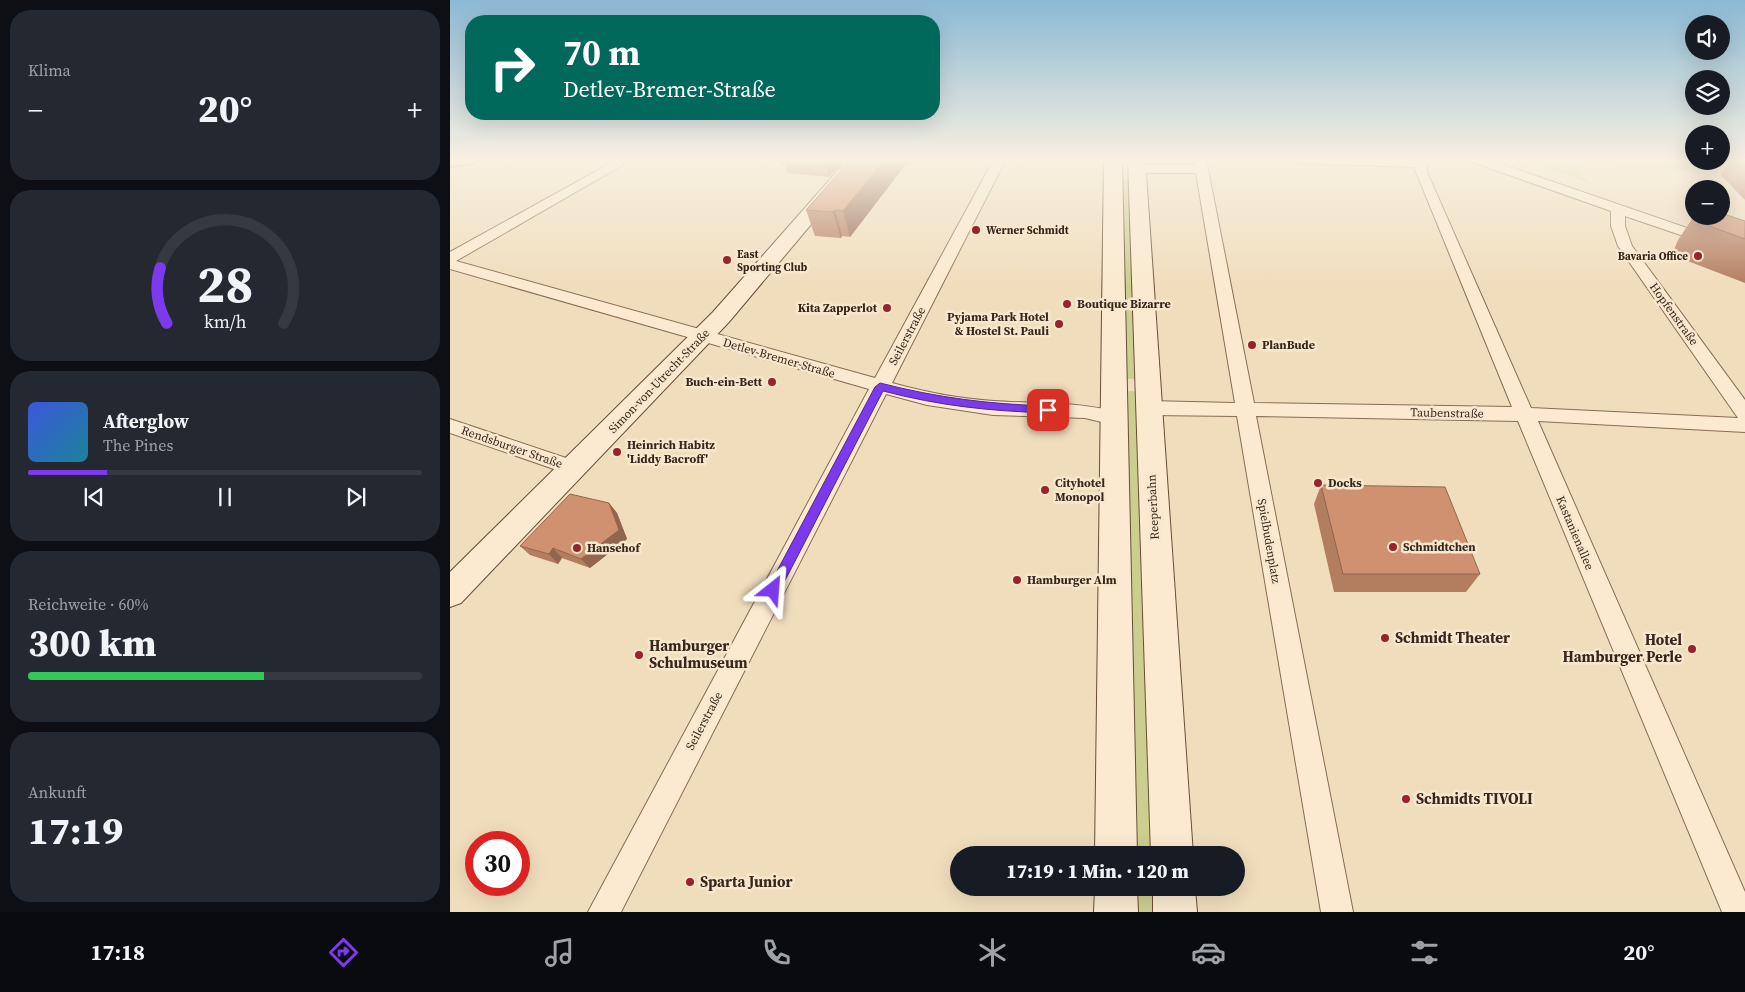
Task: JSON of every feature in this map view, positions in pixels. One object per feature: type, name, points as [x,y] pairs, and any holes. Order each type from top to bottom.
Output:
[{"type":"main road","name":"Simon-von-Utrecht-Straße","points":[[450,594],[703,335],[820,202]]},
{"type":"main road","points":[[1116,846],[1114,418],[1130,202]]},
{"type":"main road","name":"Reeperbahn","points":[[1135,202],[1172,846]]},
{"type":"main road","points":[[1116,896],[1116,912]]},
{"type":"main road","points":[[1174,896],[1175,912]]},
{"type":"street","points":[[450,258],[551,202]]},
{"type":"street","name":"Seilerstraße","points":[[604,912],[978,202]]},
{"type":"street","name":"Spielbudenplatz","points":[[1210,202],[1245,410],[1337,912]]},
{"type":"street","name":"Kastanienallee","points":[[1433,202],[1738,912]]},
{"type":"street","points":[[1599,202],[1745,253]]},
{"type":"street","name":"Hopfenstraße","points":[[1618,208],[1618,226],[1625,246],[1745,414]]},
{"type":"street","name":"Detlev-Bremer-Straße","points":[[450,264],[927,399],[993,408],[1085,411],[1114,418]]},
{"type":"street","name":"Taubenstraße","points":[[1148,408],[1523,414],[1745,424]]},
{"type":"street","name":"Rendsburger Straße","points":[[450,426],[574,468]]},
{"type":"green space","points":[[1121,202],[1129,202],[1137,379],[1124,379]]},
{"type":"green space","points":[[1124,391],[1137,391],[1158,846],[1134,846]]},
{"type":"green space","points":[[1134,896],[1160,896],[1161,912],[1135,912]]},
{"type":"building","points":[[813,202],[851,202],[843,211],[806,210]]},
{"type":"building","points":[[1730,216],[1745,221],[1745,239],[1707,225],[1730,225]]},
{"type":"building","points":[[1321,485],[1445,487],[1480,574],[1343,574]]},
{"type":"building","points":[[570,494],[609,503],[619,530],[581,559],[553,548],[549,554],[520,546]]},
{"type":"place","name":"Werner Schmidt","points":[[976,230]]},
{"type":"place","name":"Bavaria Office","points":[[1698,256]]},
{"type":"place","name":"East Sporting Club","points":[[727,260]]},
{"type":"place","name":"Boutique Bizarre","points":[[1067,304]]},
{"type":"place","name":"Kita Zapperlot","points":[[887,308]]},
{"type":"place","name":"Pyjama Park Hotel & Hostel St. Pauli","points":[[1059,324]]},
{"type":"place","name":"PlanBude","points":[[1252,345]]},
{"type":"place","name":"Buch-ein-Bett","points":[[772,382]]},
{"type":"place","name":"Heinrich Habitz 'Liddy Bacroff'","points":[[617,452]]},
{"type":"place","name":"Docks","points":[[1318,483]]},
{"type":"place","name":"Cityhotel Monopol","points":[[1045,490]]},
{"type":"place","name":"Schmidtchen","points":[[1393,547]]},
{"type":"place","name":"Hansehof","points":[[577,548]]},
{"type":"place","name":"Hamburger Alm","points":[[1017,580]]},
{"type":"place","name":"Schmidt Theater","points":[[1385,638]]},
{"type":"place","name":"Hotel Hamburger Perle","points":[[1692,649]]},
{"type":"place","name":"Hamburger Schulmuseum","points":[[639,655]]},
{"type":"place","name":"Schmidts TIVOLI","points":[[1406,799]]},
{"type":"place","name":"Sparta Junior","points":[[690,882]]},
{"type":"route","points":[[773,590],[880,387],[927,399],[993,408],[1048,410]]}]
